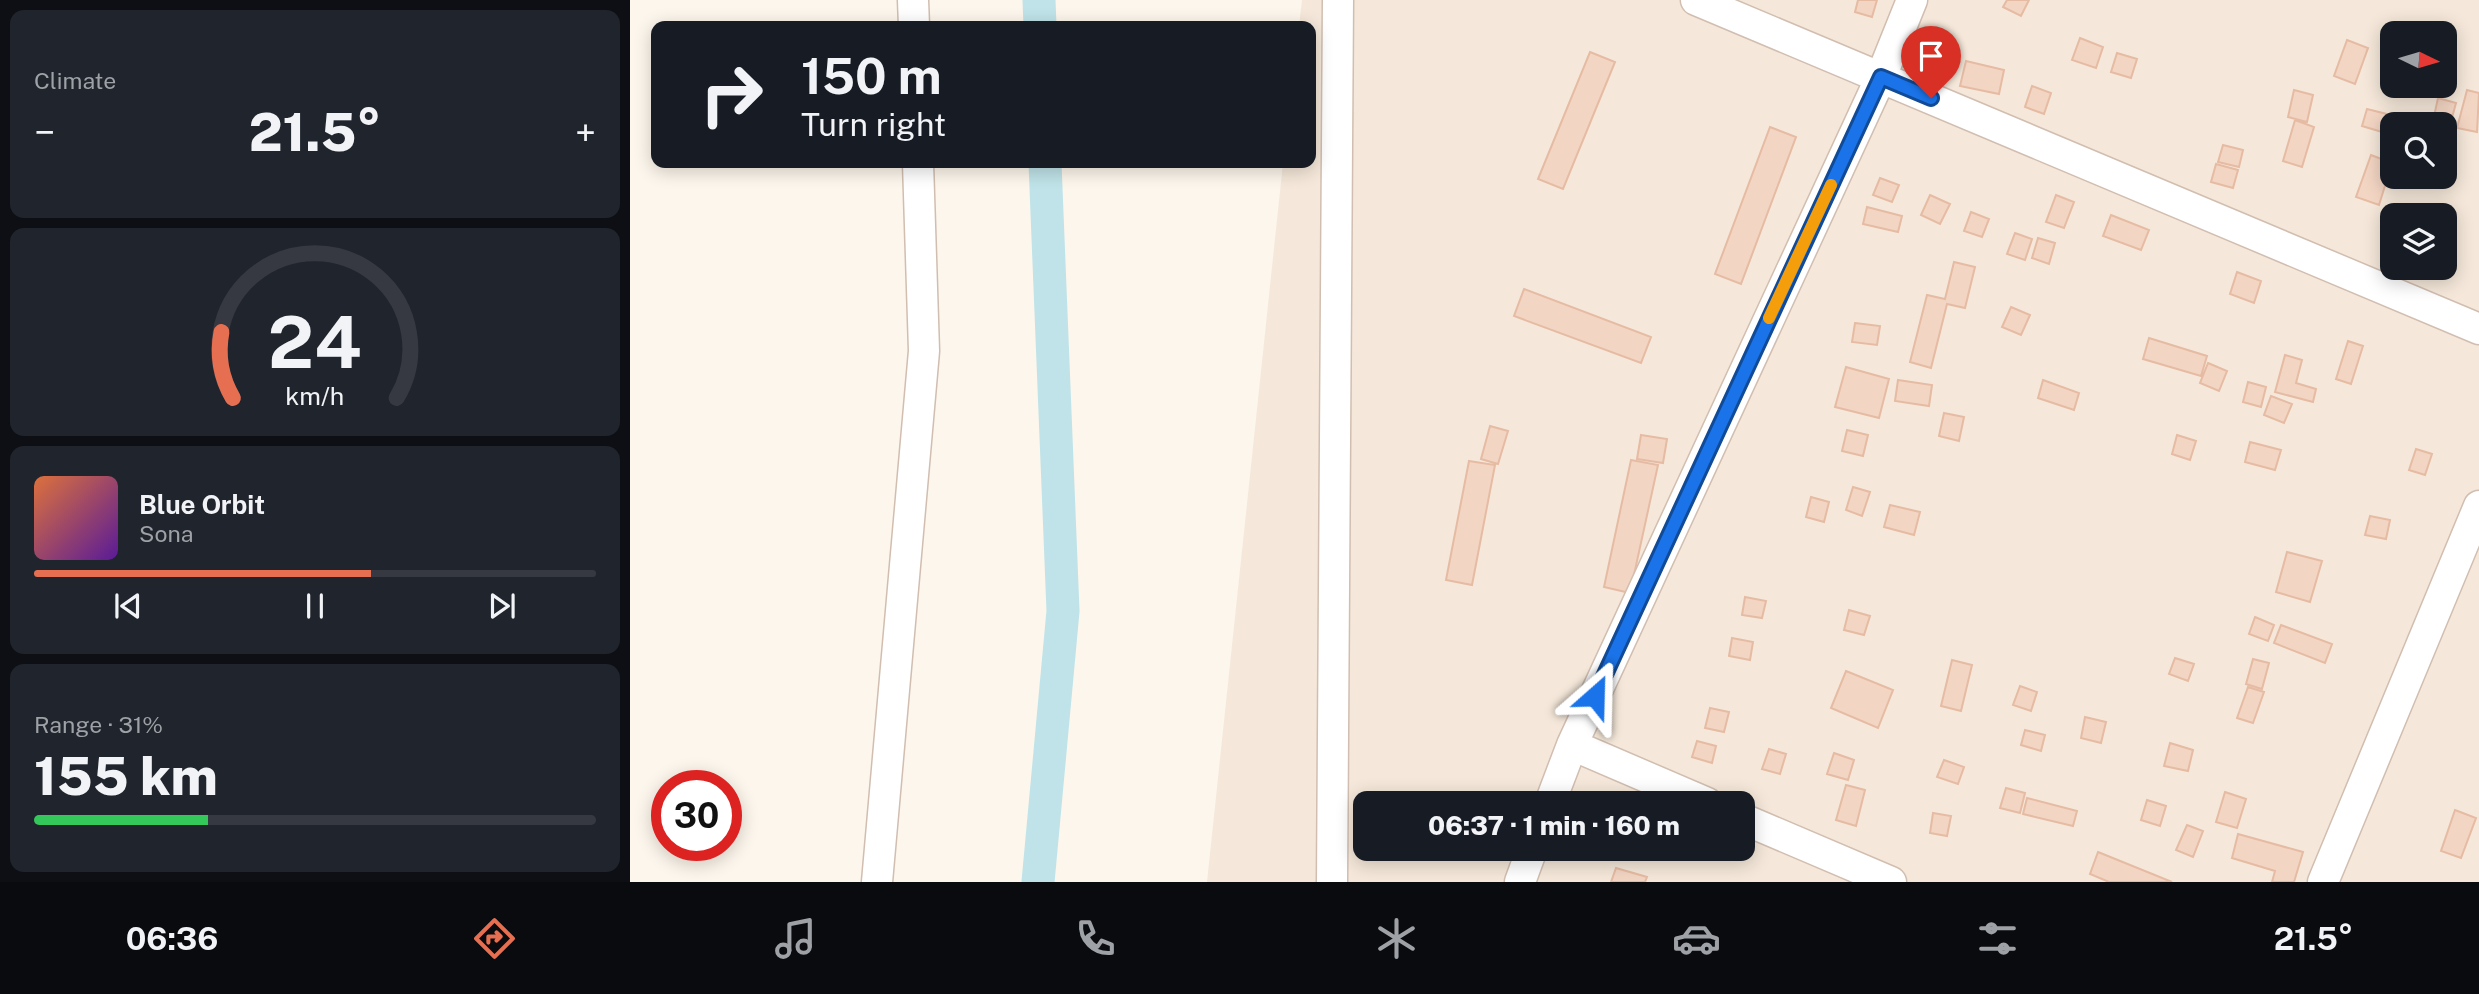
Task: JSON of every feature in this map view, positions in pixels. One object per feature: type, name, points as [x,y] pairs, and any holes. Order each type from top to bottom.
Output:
[{"type":"street","points":[[913,0],[914,21]]},
{"type":"street","points":[[1332,882],[1338,0]]},
{"type":"street","points":[[1696,0],[2479,329]]},
{"type":"street","points":[[1555,791],[1572,746],[1881,77],[1912,0]]},
{"type":"street","points":[[877,882],[924,351],[918,168]]},
{"type":"street","points":[[2323,882],[2479,506]]},
{"type":"street","points":[[1572,746],[1679,791]]},
{"type":"street","points":[[1755,824],[1891,882]]},
{"type":"street","points":[[1520,882],[1528,861]]},
{"type":"shaded area","points":[[1302,0],[2479,0],[2479,882],[1207,882],[1282,168],[1316,168],[1316,21],[1300,21]]},
{"type":"building","points":[[1858,0],[1877,0],[1872,17],[1855,12]]},
{"type":"building","points":[[2007,0],[2029,0],[2021,16],[2003,7]]},
{"type":"building","points":[[2080,38],[2103,47],[2096,68],[2072,60]]},
{"type":"building","points":[[2347,40],[2368,48],[2355,84],[2334,76]]},
{"type":"building","points":[[1590,52],[1615,62],[1563,189],[1538,179]]},
{"type":"building","points":[[2117,53],[2137,59],[2131,78],[2111,72]]},
{"type":"building","points":[[1966,61],[2004,70],[1999,94],[1960,86]]},
{"type":"building","points":[[2032,86],[2051,93],[2044,114],[2025,107]]},
{"type":"building","points":[[2294,90],[2313,95],[2307,122],[2288,117]]},
{"type":"building","points":[[2467,90],[2479,93],[2477,132],[2457,128]]},
{"type":"building","points":[[2438,98],[2456,103],[2454,112],[2435,112]]},
{"type":"building","points":[[2367,109],[2380,112],[2380,131],[2362,126]]},
{"type":"building","points":[[2295,120],[2314,127],[2302,167],[2283,161]]},
{"type":"building","points":[[1770,127],[1796,137],[1741,284],[1715,274]]},
{"type":"building","points":[[2223,145],[2243,150],[2239,167],[2218,162]]},
{"type":"building","points":[[2371,155],[2380,158],[2380,189],[2384,189],[2379,205],[2356,197]]},
{"type":"building","points":[[2216,164],[2238,170],[2233,188],[2211,182]]},
{"type":"building","points":[[1880,178],[1899,185],[1892,202],[1873,195]]},
{"type":"building","points":[[1930,195],[1950,204],[1940,224],[1921,215]]},
{"type":"building","points":[[2056,195],[2074,202],[2064,228],[2046,222]]},
{"type":"building","points":[[1867,207],[1902,216],[1898,232],[1863,224]]},
{"type":"building","points":[[1971,212],[1989,219],[1982,237],[1964,231]]},
{"type":"building","points":[[2111,215],[2149,230],[2141,250],[2103,236]]},
{"type":"building","points":[[2015,233],[2032,239],[2025,260],[2007,254]]},
{"type":"building","points":[[2038,238],[2055,243],[2049,264],[2032,258]]},
{"type":"building","points":[[1954,262],[1975,267],[1965,308],[1947,304],[1931,368],[1910,362],[1927,295],[1945,299]]},
{"type":"building","points":[[2237,272],[2261,281],[2254,303],[2230,294]]},
{"type":"building","points":[[1524,289],[1651,337],[1641,363],[1514,316]]},
{"type":"building","points":[[2011,307],[2030,315],[2021,335],[2002,327]]},
{"type":"building","points":[[1855,323],[1880,326],[1877,345],[1852,342]]},
{"type":"building","points":[[2149,338],[2207,356],[2201,376],[2143,359]]},
{"type":"building","points":[[2348,341],[2363,346],[2351,384],[2336,379]]},
{"type":"building","points":[[2285,355],[2302,360],[2296,383],[2316,389],[2313,402],[2275,392]]},
{"type":"building","points":[[2208,363],[2227,371],[2219,391],[2200,383]]},
{"type":"building","points":[[1846,367],[1889,379],[1879,418],[1835,407]]},
{"type":"building","points":[[1898,380],[1932,385],[1929,406],[1895,401]]},
{"type":"building","points":[[2043,380],[2079,393],[2074,410],[2038,398]]},
{"type":"building","points":[[2248,382],[2266,387],[2261,407],[2243,402]]},
{"type":"building","points":[[2271,396],[2292,404],[2284,423],[2264,415]]},
{"type":"building","points":[[1944,413],[1964,417],[1959,441],[1939,436]]},
{"type":"building","points":[[1490,426],[1508,431],[1498,464],[1481,459]]},
{"type":"building","points":[[1847,430],[1868,435],[1863,456],[1842,451]]},
{"type":"building","points":[[1641,435],[1667,439],[1663,463],[1637,459]]},
{"type":"building","points":[[2177,435],[2196,441],[2190,460],[2172,454]]},
{"type":"building","points":[[2250,442],[2281,450],[2275,470],[2245,462]]},
{"type":"building","points":[[2416,449],[2432,454],[2425,475],[2409,470]]},
{"type":"building","points":[[1631,460],[1658,465],[1630,593],[1604,587]]},
{"type":"building","points":[[1469,461],[1495,465],[1472,585],[1446,580]]},
{"type":"building","points":[[1853,487],[1870,492],[1862,516],[1846,510]]},
{"type":"building","points":[[1811,497],[1829,502],[1824,522],[1806,517]]},
{"type":"building","points":[[1890,505],[1920,512],[1914,535],[1884,527]]},
{"type":"building","points":[[2370,516],[2390,520],[2386,539],[2365,535]]},
{"type":"building","points":[[2287,552],[2322,561],[2310,602],[2276,592]]},
{"type":"building","points":[[1745,597],[1766,601],[1762,618],[1742,615]]},
{"type":"building","points":[[1849,610],[1870,616],[1864,635],[1844,630]]},
{"type":"building","points":[[2255,617],[2274,625],[2268,641],[2249,634]]},
{"type":"building","points":[[2281,625],[2332,644],[2325,663],[2274,643]]},
{"type":"building","points":[[1732,638],[1753,642],[1750,660],[1729,656]]},
{"type":"building","points":[[2175,658],[2194,664],[2188,681],[2169,674]]},
{"type":"building","points":[[2253,659],[2269,663],[2262,689],[2246,684]]},
{"type":"building","points":[[1952,660],[1972,665],[1961,711],[1941,706]]},
{"type":"building","points":[[1846,671],[1893,690],[1878,728],[1831,708]]},
{"type":"building","points":[[2020,686],[2037,692],[2031,711],[2013,705]]},
{"type":"building","points":[[2248,687],[2264,692],[2253,723],[2237,718]]},
{"type":"building","points":[[1710,708],[1729,712],[1724,732],[1705,728]]},
{"type":"building","points":[[2085,717],[2106,722],[2101,743],[2081,738]]},
{"type":"building","points":[[2025,730],[2045,735],[2041,751],[2021,745]]},
{"type":"building","points":[[1697,741],[1716,746],[1712,763],[1692,757]]},
{"type":"building","points":[[2170,743],[2193,750],[2188,771],[2164,766]]},
{"type":"building","points":[[1769,749],[1786,754],[1780,774],[1762,769]]},
{"type":"building","points":[[1834,753],[1854,760],[1848,780],[1827,774]]},
{"type":"building","points":[[1944,760],[1964,767],[1958,784],[1937,777]]},
{"type":"building","points":[[1846,785],[1865,790],[1856,826],[1836,820]]},
{"type":"building","points":[[2006,788],[2025,793],[2020,813],[2000,808]]},
{"type":"building","points":[[2225,792],[2246,799],[2237,828],[2216,822]]},
{"type":"building","points":[[2027,798],[2077,811],[2073,826],[2023,814]]},
{"type":"building","points":[[2147,800],[2166,806],[2160,826],[2141,820]]},
{"type":"building","points":[[2455,810],[2476,818],[2461,858],[2441,851]]},
{"type":"building","points":[[1933,813],[1951,816],[1947,836],[1930,833]]},
{"type":"building","points":[[2187,825],[2203,831],[2193,857],[2176,850]]},
{"type":"building","points":[[2238,834],[2303,852],[2294,882],[2272,882],[2275,871],[2232,858]]},
{"type":"building","points":[[2098,852],[2172,882],[2109,882],[2090,874]]},
{"type":"building","points":[[1616,868],[1647,877],[1645,882],[1611,882]]},
{"type":"waterway","points":[[1039,0],[1040,21]]},
{"type":"waterway","points":[[1038,882],[1063,611],[1045,168]]},
{"type":"slow traffic","points":[[1769,318],[1831,185]]},
{"type":"route","points":[[1595,696],[1881,77],[1931,98]]}]
